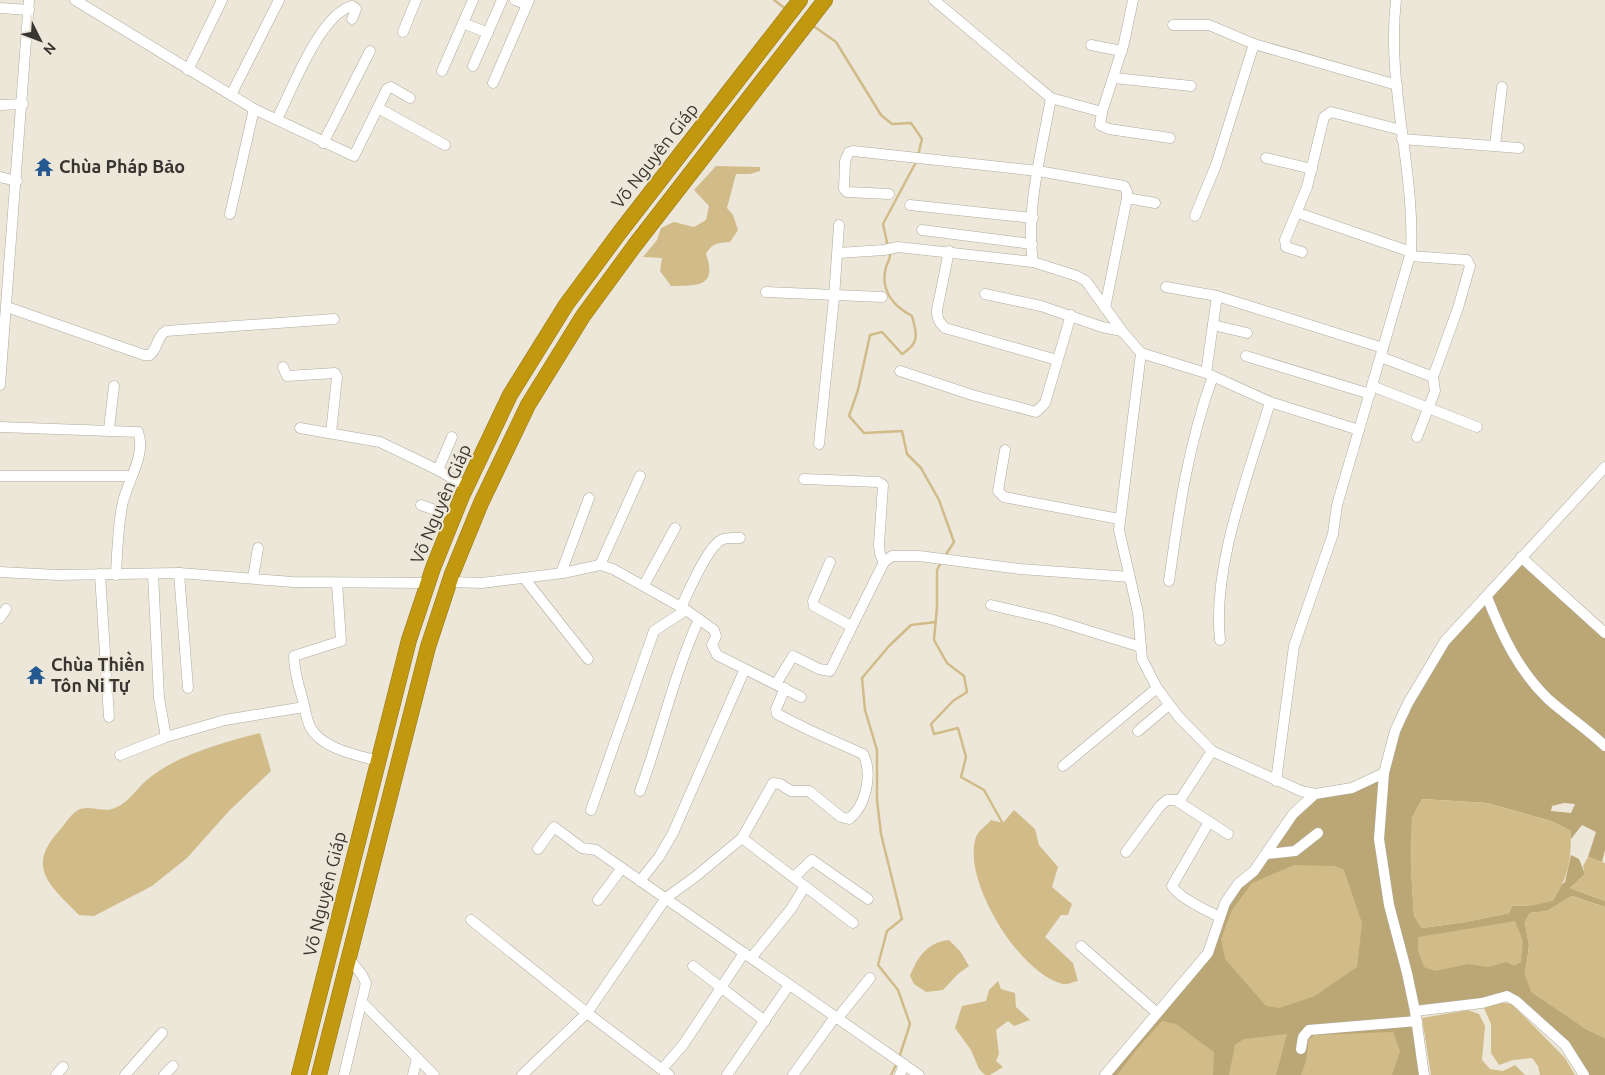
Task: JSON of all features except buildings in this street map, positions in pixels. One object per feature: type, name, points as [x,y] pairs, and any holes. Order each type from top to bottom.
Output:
[{"type":"highway","name":"Võ Nguyên Giáp","points":[[299,1075],[409,640],[428,583],[467,487],[510,396],[566,305],[620,232],[800,0]]},
{"type":"highway","name":"Võ Nguyên Giáp","points":[[319,1075],[428,647],[450,582],[481,503],[528,405],[582,316],[635,244],[822,5]]},
{"type":"street","points":[[75,0],[254,109],[354,156],[389,87],[410,98]]},
{"type":"street","points":[[188,70],[222,0]]},
{"type":"street","points":[[231,95],[279,0]]},
{"type":"street","points":[[403,32],[416,0]]},
{"type":"street","points":[[442,71],[473,0]]},
{"type":"street","points":[[473,66],[502,0]]},
{"type":"street","points":[[493,83],[528,2],[515,0]]},
{"type":"street","points":[[934,0],[1051,98],[1102,112]]},
{"type":"street","points":[[1276,781],[1294,646],[1333,534],[1337,505],[1411,254],[1413,216],[1397,85],[1395,0]]},
{"type":"street","points":[[1131,1],[1122,51],[1099,121],[1100,125],[1104,128],[1170,138]]},
{"type":"street","points":[[0,8],[29,5],[17,180],[4,312],[0,385]]},
{"type":"street","points":[[277,119],[320,35],[328,24],[350,6],[354,6],[356,9],[352,18]]},
{"type":"street","points":[[463,23],[488,33]]},
{"type":"street","points":[[1173,25],[1209,25],[1254,44],[1397,85]]},
{"type":"street","points":[[1195,216],[1216,165],[1254,44]]},
{"type":"street","points":[[1091,45],[1122,51]]},
{"type":"street","points":[[323,142],[370,51]]},
{"type":"street","points":[[1114,78],[1191,86]]},
{"type":"street","points":[[1495,145],[1502,87]]},
{"type":"street","points":[[1033,262],[1032,218],[1051,98]]},
{"type":"street","points":[[0,105],[23,104]]},
{"type":"street","points":[[378,108],[445,145]]},
{"type":"street","points":[[230,214],[254,109]]},
{"type":"street","points":[[1302,252],[1289,249],[1285,244],[1298,213],[1327,113],[1344,114],[1402,134],[1519,148]]},
{"type":"street","points":[[889,194],[847,192],[844,189],[845,161],[849,152],[1038,171],[1124,186],[1127,192],[1105,308]]},
{"type":"street","points":[[1266,158],[1312,169]]},
{"type":"street","points":[[0,177],[17,180]]},
{"type":"street","points":[[1126,198],[1155,203]]},
{"type":"street","points":[[910,205],[1032,218]]},
{"type":"street","points":[[1298,213],[1411,254],[1467,260],[1470,266],[1458,308],[1432,377],[1435,391],[1416,437]]},
{"type":"street","points":[[819,444],[838,253],[839,225]]},
{"type":"street","points":[[922,230],[1032,244]]},
{"type":"street","points":[[838,253],[884,250],[898,247],[949,251],[1033,262],[1086,281],[1122,331],[1141,353],[1210,375],[1270,402],[1359,430]]},
{"type":"street","points":[[949,251],[937,310],[937,318],[941,324],[945,328],[1057,360]]},
{"type":"street","points":[[1166,286],[1217,296],[1382,353],[1432,377]]},
{"type":"street","points":[[766,292],[882,297]]},
{"type":"street","points":[[985,294],[1071,315],[1102,327],[1122,331]]},
{"type":"street","points":[[1169,581],[1181,493],[1210,375],[1217,296]]},
{"type":"street","points":[[4,312],[144,356],[150,355],[156,350],[160,336],[166,331],[334,319]]},
{"type":"street","points":[[900,371],[972,395],[1036,412],[1045,402],[1071,315]]},
{"type":"street","points":[[1213,325],[1248,333]]},
{"type":"street","points":[[1141,353],[1119,530],[1138,613],[1142,659],[1157,688],[1169,705],[1212,751],[1301,791],[1315,794],[1352,788],[1384,772]]},
{"type":"street","points":[[1246,356],[1371,390],[1428,408],[1477,427]]},
{"type":"street","points":[[283,367],[287,376],[335,373],[337,377],[331,433]]},
{"type":"street","points":[[108,429],[114,386]]},
{"type":"street","points":[[1220,640],[1218,616],[1225,565],[1270,402]]},
{"type":"street","points":[[0,427],[108,429],[138,432],[141,439],[132,476],[122,504],[117,542],[116,575]]},
{"type":"street","points":[[300,428],[380,442],[438,470],[467,487]]},
{"type":"street","points":[[438,470],[452,437]]},
{"type":"street","points":[[1005,450],[998,491],[1004,497],[1119,519]]},
{"type":"street","points":[[1424,1075],[1416,1016],[1384,883],[1378,839],[1384,772],[1395,732],[1408,703],[1445,641],[1605,467]]},
{"type":"street","points":[[0,476],[132,476]]},
{"type":"street","points":[[600,565],[640,476]]},
{"type":"street","points":[[804,479],[878,482],[883,485],[879,545],[880,554],[884,562]]},
{"type":"street","points":[[560,573],[590,498]]},
{"type":"street","points":[[421,505],[435,510],[456,513]]},
{"type":"street","points":[[644,585],[675,528]]},
{"type":"street","points":[[591,810],[654,630],[684,609],[699,569],[718,542],[723,538],[740,538]]},
{"type":"street","points":[[253,578],[258,548]]},
{"type":"street","points":[[522,1075],[587,1013],[666,898],[742,838],[773,783],[780,784],[791,791],[809,791],[841,817],[849,819],[866,792],[867,770],[863,754],[777,714],[776,709],[781,686],[793,656],[819,670],[830,671],[851,626],[888,557],[898,555],[1020,569],[1130,577]]},
{"type":"street","points":[[1521,557],[1553,583],[1605,633]]},
{"type":"street","points":[[830,562],[813,601],[814,606],[851,626]]},
{"type":"street","points":[[450,582],[482,583],[560,573],[600,565],[613,569],[644,585],[699,619],[715,633],[712,645],[717,656],[744,671],[801,696]]},
{"type":"street","points":[[0,572],[116,575],[179,573],[293,582],[428,583]]},
{"type":"street","points":[[179,573],[188,688]]},
{"type":"street","points":[[100,574],[109,717]]},
{"type":"street","points":[[153,574],[158,688],[166,737]]},
{"type":"street","points":[[524,578],[588,659]]},
{"type":"street","points":[[337,583],[341,641],[294,656],[304,707],[311,730],[322,740],[346,752],[378,761]]},
{"type":"street","points":[[1487,597],[1507,643],[1526,674],[1549,699],[1605,746]]},
{"type":"street","points":[[991,605],[1050,619],[1141,647]]},
{"type":"street","points":[[640,791],[656,746],[685,650],[699,619]]},
{"type":"street","points":[[640,881],[659,857],[673,833],[744,671]]},
{"type":"street","points":[[1063,766],[1157,688]]},
{"type":"street","points":[[1138,731],[1169,705]]},
{"type":"street","points":[[120,755],[166,737],[224,720],[304,707]]},
{"type":"street","points":[[1177,801],[1180,800],[1212,751]]},
{"type":"street","points":[[1106,1075],[1208,953],[1225,903],[1238,884],[1254,871],[1294,814],[1315,794]]},
{"type":"street","points":[[1126,852],[1160,806],[1167,800],[1177,801],[1228,834]]},
{"type":"street","points":[[1209,822],[1172,886],[1192,902],[1220,917]]},
{"type":"street","points":[[538,848],[554,827],[582,848],[596,850],[919,1075]]},
{"type":"street","points":[[1267,854],[1295,852],[1318,833]]},
{"type":"street","points":[[742,838],[853,924]]},
{"type":"street","points":[[794,878],[812,860],[868,900]]},
{"type":"street","points":[[598,900],[622,868]]},
{"type":"street","points":[[471,920],[587,1013],[665,1072],[721,988],[747,955],[791,909],[805,886]]},
{"type":"street","points":[[1081,946],[1158,1013]]},
{"type":"street","points":[[344,1075],[365,990],[364,978],[349,958]]},
{"type":"street","points":[[692,966],[765,1020]]},
{"type":"street","points":[[793,1075],[836,1018],[870,978]]},
{"type":"street","points":[[727,1075],[789,985]]},
{"type":"street","points":[[1301,1049],[1303,1037],[1309,1030],[1416,1016],[1507,996],[1516,1001],[1565,1045],[1584,1075]]},
{"type":"street","points":[[362,1002],[434,1075]]},
{"type":"street","points":[[125,1075],[162,1033]]},
{"type":"street","points":[[413,1075],[417,1058]]},
{"type":"street","points":[[900,1062],[900,1075]]},
{"type":"street","points":[[164,1075],[173,1066]]},
{"type":"shaded area","points":[[716,166],[760,167],[760,171],[750,174],[736,174],[727,208],[733,215],[738,230],[730,242],[716,244],[708,250],[706,254],[709,265],[707,279],[696,284],[671,286],[660,271],[662,258],[643,257],[657,240],[661,228],[674,222],[694,227],[706,220],[709,206],[694,190]]},
{"type":"shaded area","points":[[1522,561],[1605,636],[1605,850],[1602,862],[1588,857],[1596,832],[1582,825],[1571,839],[1571,831],[1551,821],[1487,803],[1422,799],[1412,818],[1411,869],[1414,916],[1422,928],[1466,922],[1509,913],[1512,906],[1535,905],[1565,882],[1571,855],[1579,859],[1585,874],[1570,888],[1605,901],[1605,907],[1572,896],[1547,911],[1530,913],[1525,922],[1529,946],[1525,975],[1584,1028],[1605,1038],[1605,1075],[1587,1075],[1518,999],[1481,1000],[1418,1008],[1391,905],[1381,838],[1387,773],[1398,731],[1410,704],[1447,644]],"holes":[[[1564,803],[1575,804],[1571,813],[1551,811],[1552,806]]]},
{"type":"shaded area","points":[[260,733],[271,771],[229,811],[187,858],[152,886],[94,916],[79,915],[51,885],[43,866],[44,856],[49,844],[74,813],[85,808],[108,810],[117,807],[125,802],[148,779],[173,763],[201,750]]},
{"type":"shaded area","points":[[1381,777],[1376,823],[1421,1075],[1109,1075],[1210,955],[1228,904],[1296,816],[1316,797]]},
{"type":"shaded area","points":[[1422,799],[1487,803],[1551,821],[1571,831],[1566,876],[1553,901],[1535,905],[1512,906],[1509,913],[1466,922],[1422,928],[1414,916],[1411,869],[1412,818]]},
{"type":"shaded area","points":[[1014,810],[1035,829],[1039,845],[1058,867],[1052,887],[1072,904],[1068,915],[1061,915],[1045,937],[1073,963],[1078,981],[1063,984],[1046,977],[1029,963],[1013,945],[998,923],[986,900],[977,876],[974,855],[977,835],[991,820],[1003,823]]},
{"type":"shaded area","points":[[1588,857],[1605,863],[1605,901],[1570,888],[1585,874],[1583,866]]},
{"type":"shaded area","points":[[1294,865],[1335,866],[1344,870],[1362,923],[1357,967],[1315,996],[1279,1008],[1266,1006],[1225,959],[1221,939],[1232,910],[1252,883]]},
{"type":"shaded area","points":[[1571,896],[1605,907],[1605,1038],[1584,1028],[1531,992],[1525,975],[1529,946],[1525,922],[1530,913],[1547,911]]},
{"type":"shaded area","points":[[1515,921],[1523,941],[1521,962],[1514,966],[1506,962],[1488,967],[1468,964],[1435,971],[1424,967],[1418,951],[1418,937]]},
{"type":"shaded area","points":[[949,940],[960,951],[969,966],[958,974],[943,990],[926,992],[914,984],[910,976],[913,969],[924,952],[941,941]]},
{"type":"shaded area","points":[[998,981],[1001,989],[1015,993],[1016,1007],[1030,1020],[1014,1026],[1008,1021],[996,1030],[999,1054],[996,1061],[1003,1067],[990,1075],[985,1075],[979,1069],[971,1050],[955,1028],[962,1006],[986,1001],[989,990]]},
{"type":"shaded area","points":[[1499,1002],[1512,1004],[1565,1058],[1575,1075],[1540,1075],[1538,1066],[1532,1058],[1513,1060],[1499,1065],[1491,1053],[1491,1024],[1484,1008]]},
{"type":"shaded area","points":[[1468,1010],[1479,1014],[1485,1026],[1482,1060],[1490,1069],[1503,1071],[1515,1065],[1525,1075],[1431,1075],[1422,1018]]},
{"type":"shaded area","points":[[1162,1021],[1176,1024],[1214,1052],[1213,1075],[1117,1075]]},
{"type":"shaded area","points":[[1393,1032],[1400,1051],[1392,1075],[1301,1075],[1306,1061],[1309,1039],[1315,1035]]},
{"type":"shaded area","points":[[1287,1034],[1276,1075],[1229,1075],[1235,1045],[1244,1039]]},
{"type":"waterway","points":[[774,0],[786,9]]},
{"type":"waterway","points":[[812,25],[836,42],[881,115],[892,124],[911,123],[922,139],[918,156]]},
{"type":"waterway","points":[[888,247],[883,224],[916,162]]},
{"type":"waterway","points":[[890,252],[885,275],[887,290],[894,302],[912,316],[916,338],[912,346],[902,354],[882,332],[870,335],[858,390],[849,416],[864,433],[902,431],[907,454],[921,468],[939,500],[954,542],[945,556]]},
{"type":"waterway","points":[[941,562],[937,570],[937,607],[934,640],[947,663],[964,676],[967,692],[953,701],[931,724],[934,734],[958,728],[966,757],[961,777],[984,790],[1003,824]]},
{"type":"waterway","points":[[899,1058],[910,1024],[898,990],[878,965],[887,931],[902,919],[881,834],[877,800],[877,750],[865,710],[862,678],[889,646],[911,625],[936,622]]},
{"type":"waterway","points":[[891,1075],[897,1063]]},
{"type":"place","name":"Chùa Pháp Bảo","points":[[44,167]]},
{"type":"place","name":"Chùa Thiền Tôn Ni Tự","points":[[36,675]]}]
